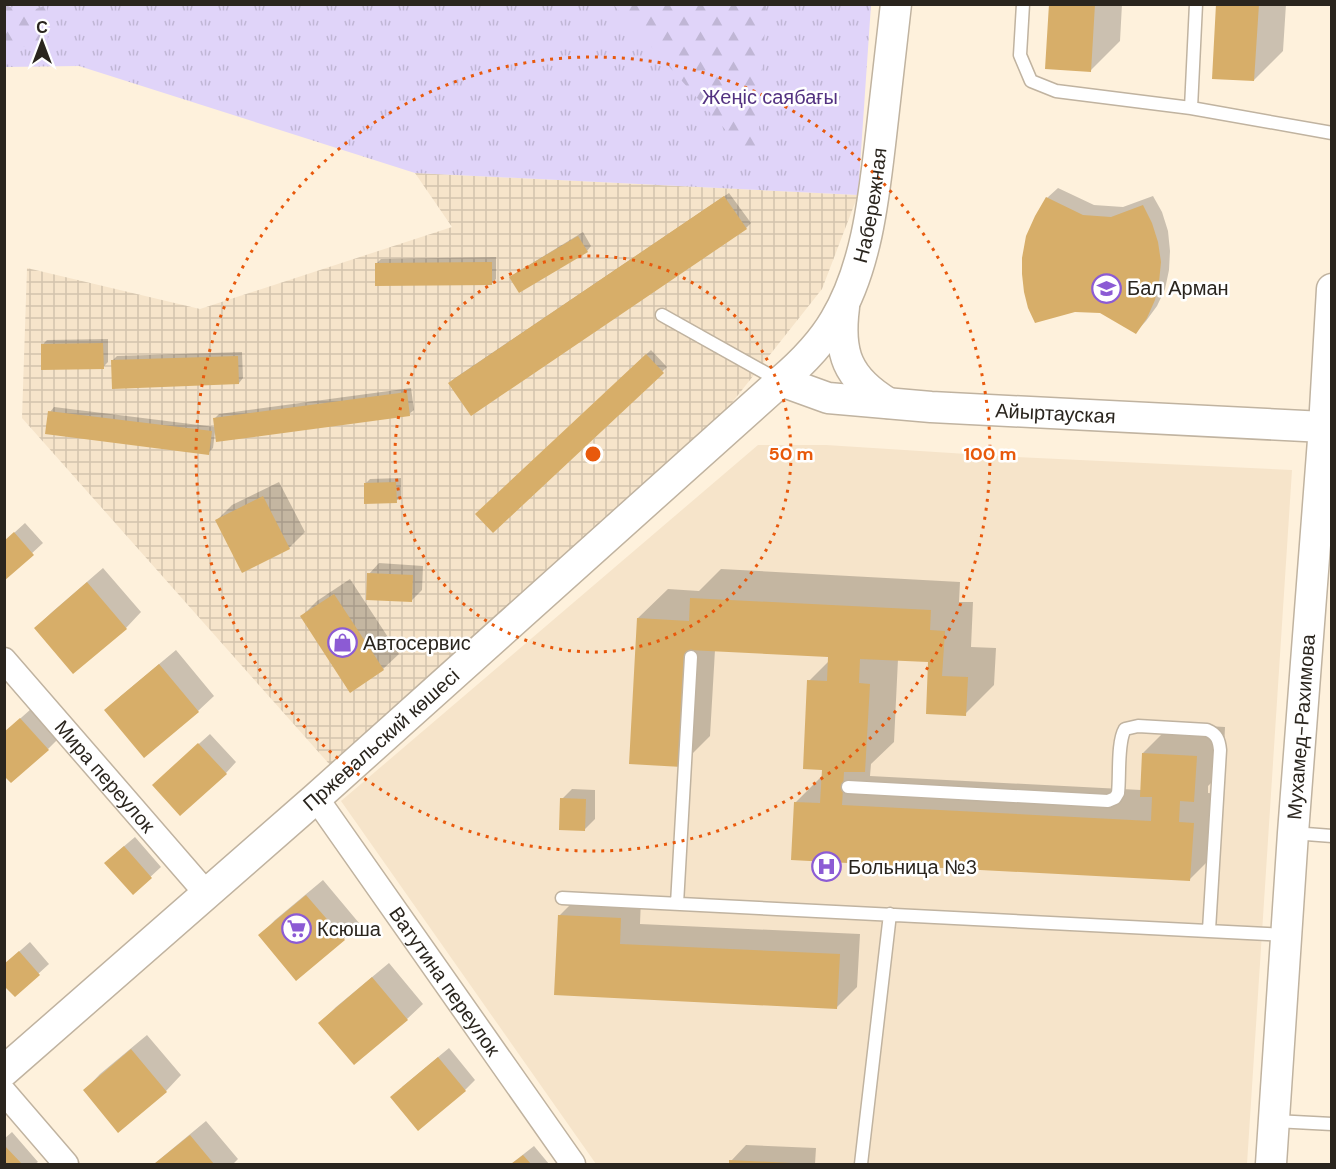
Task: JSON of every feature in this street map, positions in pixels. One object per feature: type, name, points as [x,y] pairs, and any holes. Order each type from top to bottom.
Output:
[{"type":"street","name":"Набережная","points":[[781,381],[808,357],[836,318],[858,266],[875,187],[896,4]]},
{"type":"street","name":"Мухамед-Рахимова","points":[[1271,1164],[1293,833],[1328,428],[1332,289]]},
{"type":"street","points":[[845,301],[842,325],[846,356],[860,383],[888,403]]},
{"type":"street","name":"Айыртауская","points":[[781,381],[828,398],[984,410],[1328,428]]},
{"type":"street","name":"Пржевальский көшесі","points":[[4,1071],[316,798],[781,381]]},
{"type":"street","name":"Мира переулок","points":[[4,660],[207,894]]},
{"type":"street","name":"Ватутина переулок","points":[[316,798],[573,1164]]},
{"type":"street","points":[[4,1092],[66,1164]]},
{"type":"lane","points":[[1023,4],[1020,55],[1031,81],[1056,92],[1191,108],[1332,134]]},
{"type":"lane","points":[[1191,108],[1196,4]]},
{"type":"lane","points":[[662,315],[781,381]]},
{"type":"lane","points":[[677,904],[691,657]]},
{"type":"lane","points":[[848,787],[1108,801],[1115,798],[1118,793],[1121,743],[1125,729],[1138,726],[1207,730],[1218,739],[1220,750],[1209,930]]},
{"type":"lane","points":[[1293,833],[1332,836]]},
{"type":"lane","points":[[562,898],[1287,935]]},
{"type":"lane","points":[[861,1164],[890,914]]},
{"type":"lane","points":[[1275,1121],[1332,1124]]},
{"type":"shaded area","points":[[415,173],[858,195],[822,289],[723,414],[330,765],[22,418],[27,268],[200,309],[452,227]]},
{"type":"shaded area","name":"Больница №3","points":[[758,445],[826,445],[1014,457],[1292,470],[1247,1164],[596,1164],[341,801]]},
{"type":"green space","name":"Жеңіс саябағы","points":[[4,5],[871,5],[858,195],[415,173],[79,66],[5,67]]},
{"type":"green space","points":[[5,5],[26,10],[47,5],[48,48],[5,46]]},
{"type":"green space","points":[[614,5],[766,5],[757,165]]},
{"type":"building","points":[[1049,4],[1095,4],[1091,72],[1045,69]]},
{"type":"building","points":[[1216,4],[1259,4],[1254,81],[1212,79]]},
{"type":"building","points":[[724,196],[747,229],[471,416],[448,383]]},
{"type":"building","points":[[1046,197],[1083,215],[1111,217],[1143,205],[1158,242],[1161,262],[1155,300],[1136,334],[1100,313],[1075,312],[1035,323],[1024,292],[1022,258],[1026,236]]},
{"type":"building","points":[[578,236],[588,252],[519,293],[509,277]]},
{"type":"building","points":[[492,262],[492,285],[375,286],[375,263]]},
{"type":"building","points":[[103,343],[104,369],[41,370],[41,344]]},
{"type":"building","points":[[646,354],[664,373],[493,533],[475,514]]},
{"type":"building","points":[[238,356],[239,384],[112,389],[111,360]]},
{"type":"building","points":[[407,392],[410,416],[216,442],[213,418]]},
{"type":"building","points":[[48,411],[212,431],[209,455],[45,434]]},
{"type":"building","points":[[396,482],[397,503],[364,504],[364,483]]},
{"type":"building","points":[[263,496],[290,549],[242,573],[215,520]]},
{"type":"building","points":[[14,532],[34,555],[4,581],[4,541]]},
{"type":"building","points":[[367,573],[413,575],[412,602],[366,600]]},
{"type":"building","points":[[87,582],[127,629],[73,674],[34,628]]},
{"type":"building","name":"Автосервис","points":[[334,594],[384,670],[350,693],[300,616]]},
{"type":"building","points":[[690,598],[931,610],[930,630],[945,631],[942,676],[968,677],[966,716],[926,714],[928,662],[860,659],[859,683],[870,684],[865,772],[844,772],[842,805],[1151,821],[1152,797],[1140,797],[1142,753],[1197,756],[1194,802],[1180,801],[1179,822],[1194,823],[1190,881],[791,860],[794,802],[820,803],[822,770],[803,769],[807,680],[827,681],[828,657],[688,650],[682,767],[629,764],[637,618],[689,621]]},
{"type":"building","points":[[159,664],[199,712],[144,758],[104,710]]},
{"type":"building","points":[[20,718],[49,750],[11,783],[4,776],[4,732]]},
{"type":"building","points":[[198,743],[227,774],[180,816],[152,785]]},
{"type":"building","points":[[560,798],[586,799],[585,831],[559,830]]},
{"type":"building","points":[[124,846],[152,878],[133,895],[104,863]]},
{"type":"building","points":[[306,895],[345,940],[296,981],[258,935]]},
{"type":"building","points":[[558,915],[621,918],[620,944],[840,954],[837,1009],[554,995]]},
{"type":"building","points":[[19,951],[40,975],[15,997],[4,986],[4,964]]},
{"type":"building","points":[[372,977],[408,1020],[354,1065],[318,1023]]},
{"type":"building","points":[[131,1049],[167,1092],[118,1133],[83,1090]]},
{"type":"building","points":[[438,1057],[466,1091],[418,1131],[390,1097]]},
{"type":"building","points":[[190,1135],[214,1164],[154,1164]]},
{"type":"building","points":[[4,1145],[22,1164],[4,1164]]},
{"type":"building","points":[[523,1155],[531,1164],[511,1164]]},
{"type":"building","points":[[729,1160],[791,1163],[791,1164],[729,1164]]},
{"type":"place","name":"Бал Арман","points":[[1106,288]]},
{"type":"place","name":"Автосервис","points":[[342,643]]},
{"type":"place","name":"Больница №3","points":[[827,867]]},
{"type":"place","name":"Ксюша","points":[[296,929]]}]
